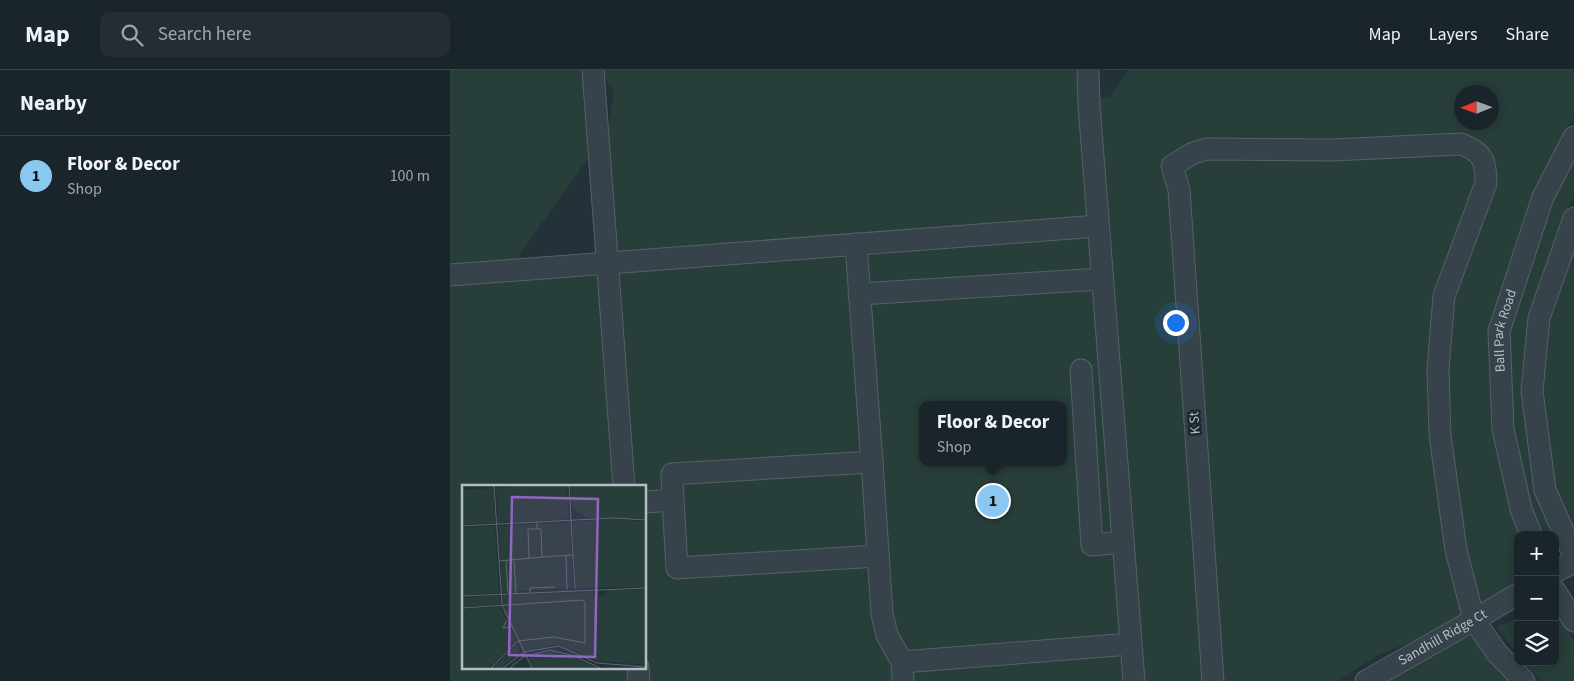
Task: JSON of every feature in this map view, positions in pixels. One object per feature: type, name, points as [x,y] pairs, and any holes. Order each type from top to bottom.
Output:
[{"type":"street","points":[[593,70],[624,485]]},
{"type":"street","points":[[1088,70],[1098,226],[1134,681]]},
{"type":"street","name":"Ball Park Road","points":[[1529,531],[1521,509],[1502,429],[1499,331],[1543,197],[1574,137]]},
{"type":"street","name":"K St","points":[[1213,681],[1179,190],[1172,166],[1191,154],[1206,149],[1332,150],[1461,144],[1475,149],[1486,166],[1486,183],[1444,296],[1438,369],[1440,436],[1456,550],[1474,620]]},
{"type":"street","points":[[1574,218],[1539,318],[1532,390],[1545,490],[1574,556]]},
{"type":"street","points":[[450,275],[1098,226]]},
{"type":"street","points":[[856,244],[882,614],[886,635],[903,672],[1131,644]]},
{"type":"street","points":[[860,294],[1102,279]]},
{"type":"street","points":[[1081,370],[1092,545],[1123,542]]},
{"type":"street","points":[[872,462],[672,474],[677,568],[878,556]]},
{"type":"street","points":[[646,502],[673,500]]},
{"type":"street","points":[[1559,570],[1574,562]]},
{"type":"street","name":"Sandhill Ridge Ct","points":[[1371,680],[1514,596]]},
{"type":"street","points":[[1559,597],[1574,621]]},
{"type":"street","points":[[1474,620],[1497,653],[1524,681]]},
{"type":"street","points":[[638,668],[639,681]]},
{"type":"green space","points":[[450,70],[583,70],[590,156],[515,261],[450,266]]},
{"type":"green space","points":[[603,70],[1078,70],[1087,218],[617,253],[608,131],[614,89],[604,78]]},
{"type":"green space","points":[[1128,70],[1574,70],[1574,116],[1534,193],[1491,423],[1493,438],[1495,439],[1520,531],[1514,531],[1514,601],[1378,655],[1338,681],[1144,681],[1099,98],[1110,97]]},
{"type":"green space","points":[[1574,159],[1574,196],[1560,224],[1529,316],[1554,531],[1540,531],[1531,506],[1513,428],[1510,332],[1553,200]]},
{"type":"green space","points":[[1089,235],[1123,681],[649,681],[646,641],[646,485],[634,485],[618,271]]},
{"type":"green space","points":[[1574,245],[1574,531],[1555,488],[1542,390],[1549,320]]},
{"type":"green space","points":[[598,272],[614,485],[462,485],[462,668],[628,668],[629,681],[450,681],[450,284]]},
{"type":"green space","points":[[1559,619],[1574,640],[1574,681],[1542,681],[1528,666],[1559,666]]},
{"type":"green space","points":[[1514,620],[1514,650],[1496,627]]},
{"type":"green space","points":[[1477,634],[1514,681],[1371,681],[1387,671]]},
{"type":"place","name":"Floor & Decor","points":[[993,501]]}]
